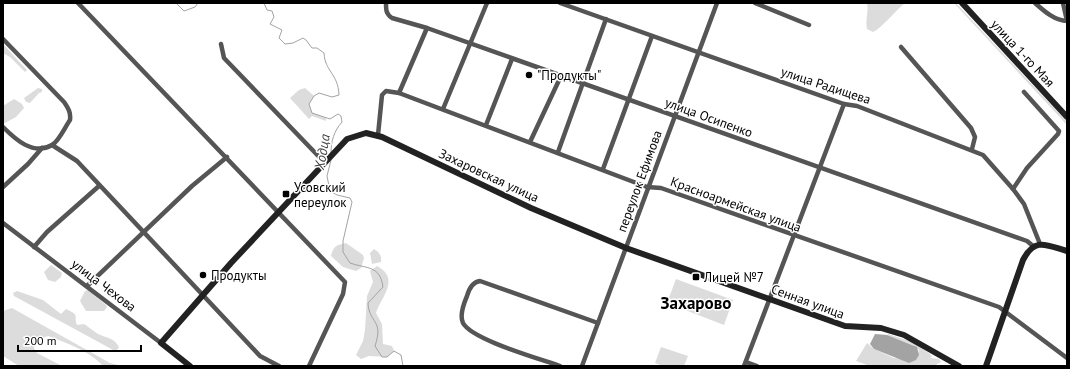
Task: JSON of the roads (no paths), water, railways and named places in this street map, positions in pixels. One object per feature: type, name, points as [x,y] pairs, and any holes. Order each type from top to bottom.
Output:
[{"type":"street","points":[[78,3],[279,211],[345,282],[343,294],[309,366]]},
{"type":"street","name":"улица Осипенко","points":[[386,3],[386,10],[388,15],[392,18],[470,43],[818,168],[1027,241],[1033,246]]},
{"type":"street","points":[[443,109],[486,3]]},
{"type":"street","name":"улица Радищева","points":[[560,3],[844,104],[857,106],[972,149],[983,155],[1024,204],[1040,244]]},
{"type":"street","name":"переулок Ефимова","points":[[582,366],[717,3]]},
{"type":"street","points":[[755,3],[809,25]]},
{"type":"street","name":"улица 1-го Мая","points":[[962,3],[1067,117]]},
{"type":"street","points":[[1035,3],[1043,11],[1061,21],[1067,21],[1063,3]]},
{"type":"street","points":[[558,152],[606,19]]},
{"type":"street","points":[[399,93],[427,28]]},
{"type":"street","points":[[603,169],[627,100],[652,36]]},
{"type":"street","points":[[3,39],[69,108],[70,120],[52,145],[42,148],[22,144],[3,127]]},
{"type":"street","points":[[160,343],[279,211],[327,161],[224,58],[221,44]]},
{"type":"street","points":[[901,47],[971,128],[975,137],[972,149]]},
{"type":"street","points":[[486,125],[512,59]]},
{"type":"street","points":[[530,142],[561,76]]},
{"type":"street","name":"Красноармейская улица","points":[[378,135],[382,94],[386,91],[399,93],[648,187],[661,188],[999,308],[1067,358]]},
{"type":"street","points":[[1013,189],[1027,168],[1058,134],[1058,131],[1024,92]]},
{"type":"street","points":[[757,366],[745,364],[795,236],[818,168],[844,104]]},
{"type":"street","name":"Захаровская улица","points":[[327,161],[347,139],[360,134],[378,135],[531,208],[626,248]]},
{"type":"street","points":[[52,145],[77,161],[202,296],[260,356],[279,366]]},
{"type":"street","points":[[3,187],[28,164],[42,148]]},
{"type":"street","points":[[87,286],[192,186],[227,157]]},
{"type":"street","points":[[34,247],[48,232],[99,186]]},
{"type":"street","name":"улица Чехова","points":[[3,223],[190,366]]},
{"type":"street","points":[[986,366],[1023,260],[1033,246],[1040,244],[1067,251]]},
{"type":"street","name":"Сенная улица","points":[[626,248],[850,327],[881,328],[904,335],[958,366]]},
{"type":"street","points":[[560,366],[492,342],[476,334],[465,326],[461,316],[472,284],[480,281],[598,323]]},
{"type":"waterway","name":"Ходца","points":[[176,3],[184,11],[195,7],[198,3]]},
{"type":"waterway","name":"Ходца","points":[[264,3],[267,10],[272,11],[274,17],[270,24],[282,30],[279,38],[285,44],[293,43],[303,38],[312,48],[317,48],[324,53],[327,64],[336,82],[339,95],[332,97],[319,93],[314,96],[309,104],[312,113],[330,119],[338,114],[341,116],[342,122],[334,136],[331,153]]},
{"type":"waterway","name":"Ходца","points":[[331,160],[327,176],[330,191],[337,195],[350,198],[352,202],[343,241],[343,252],[350,263],[376,271],[383,287],[368,303],[369,310],[378,331],[375,346],[382,357],[387,357],[394,351],[401,355],[403,366]]},
{"type":"place","name":"\"Продукты\"","points":[[529,75]]},
{"type":"place","name":"Усовский переулок","points":[[286,194]]},
{"type":"place","name":"Продукты","points":[[203,275]]},
{"type":"place","name":"Лицей №7","points":[[696,277]]},
{"type":"district","name":"Захарово","points":[[696,303]]}]
